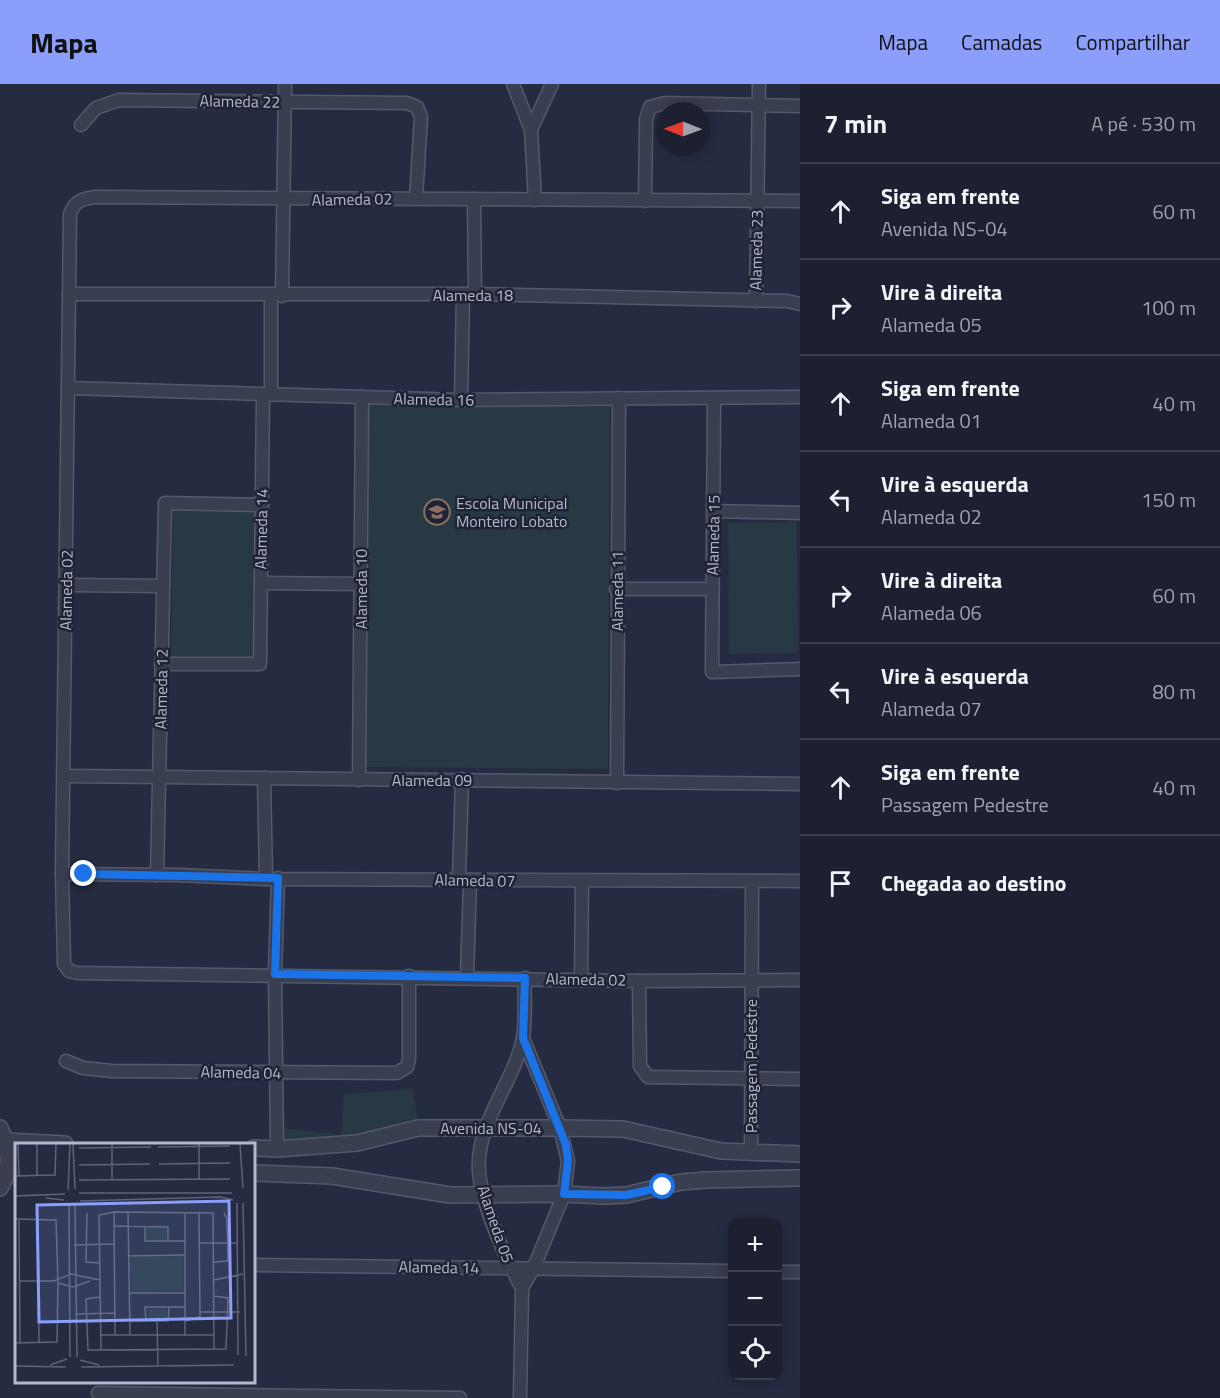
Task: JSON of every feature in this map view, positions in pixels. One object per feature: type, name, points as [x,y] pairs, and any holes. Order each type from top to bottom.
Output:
[{"type":"street","points":[[267,395],[283,200],[285,84]]},
{"type":"street","points":[[513,84],[531,130],[535,200]]},
{"type":"street","points":[[531,130],[552,84]]},
{"type":"street","points":[[757,200],[759,84]]},
{"type":"street","name":"Alameda 22","points":[[81,124],[96,108],[119,100],[407,103],[417,107],[421,117],[416,198]]},
{"type":"street","points":[[645,201],[650,107],[665,103],[800,106]]},
{"type":"street","name":"Alameda 02","points":[[800,201],[416,198],[283,200],[96,197],[79,200],[73,205],[70,214],[62,874],[64,964],[69,970],[77,973],[581,978],[639,981],[800,980]]},
{"type":"street","points":[[461,400],[474,200]]},
{"type":"street","name":"Alameda 23","points":[[756,301],[757,200]]},
{"type":"street","name":"Alameda 18","points":[[69,294],[276,296],[469,294],[800,304]]},
{"type":"street","name":"Alameda 16","points":[[68,388],[461,400],[800,397]]},
{"type":"street","name":"Alameda 14","points":[[162,664],[260,664],[262,505],[267,395]]},
{"type":"street","name":"Alameda 10","points":[[359,780],[362,397]]},
{"type":"street","name":"Alameda 11","points":[[616,783],[619,398]]},
{"type":"street","name":"Alameda 15","points":[[714,398],[712,672],[800,669]]},
{"type":"street","name":"Alameda 12","points":[[154,875],[159,776],[165,503],[262,505]]},
{"type":"street","points":[[714,511],[800,513]]},
{"type":"street","points":[[261,584],[362,584]]},
{"type":"street","points":[[67,585],[163,586]]},
{"type":"street","points":[[616,589],[711,589]]},
{"type":"street","name":"Alameda 09","points":[[63,776],[800,784]]},
{"type":"street","points":[[264,778],[272,879],[277,1149]]},
{"type":"street","points":[[462,779],[467,977]]},
{"type":"street","points":[[62,874],[154,875]]},
{"type":"street","name":"Alameda 07","points":[[154,875],[272,879],[582,882],[800,880]]},
{"type":"street","points":[[581,978],[582,882]]},
{"type":"street","points":[[750,979],[752,882]]},
{"type":"street","name":"Alameda 04","points":[[66,1061],[83,1068],[112,1071],[389,1074],[403,1071],[409,1059],[410,976]]},
{"type":"street","points":[[523,1038],[525,978]]},
{"type":"street","name":"Passagem Pedestre","points":[[750,979],[751,1153]]},
{"type":"street","points":[[639,981],[640,1065],[648,1077],[800,1079]]},
{"type":"street","name":"Alameda 05","points":[[522,1288],[510,1268],[483,1194],[479,1172],[480,1156],[487,1128],[523,1038]]},
{"type":"street","name":"Alameda 05","points":[[520,1398],[522,1288],[534,1267],[564,1194],[568,1161],[560,1128],[523,1038]]},
{"type":"street","name":"Avenida NS-04","points":[[255,1148],[277,1149],[357,1143],[418,1128],[560,1128],[623,1129],[701,1148],[751,1153],[800,1154]]},
{"type":"street","points":[[6,1182],[9,1155],[3,1135],[58,1143]]},
{"type":"street","points":[[255,1173],[332,1176],[423,1192],[483,1194],[626,1195],[681,1182],[800,1178]]},
{"type":"street","name":"Alameda 14","points":[[255,1265],[728,1271]]},
{"type":"street","points":[[782,1272],[800,1272]]},
{"type":"street","points":[[98,1391],[460,1398]]},
{"type":"shaded area","points":[[368,405],[610,407],[608,769],[366,767]]},
{"type":"shaded area","points":[[173,511],[255,512],[253,661],[171,660]]},
{"type":"shaded area","points":[[797,522],[798,653],[729,654],[728,523]]},
{"type":"shaded area","points":[[413,1089],[418,1125],[353,1141],[341,1138],[344,1094]]},
{"type":"shaded area","points":[[282,1128],[335,1134],[333,1142],[283,1144]]},
{"type":"place","name":"Escola Municipal Monteiro Lobato","points":[[437,512]]},
{"type":"route","points":[[84,874],[179,874],[278,878],[275,974],[525,978],[523,1038],[566,1145],[568,1161],[564,1194],[626,1195],[663,1187]]}]
